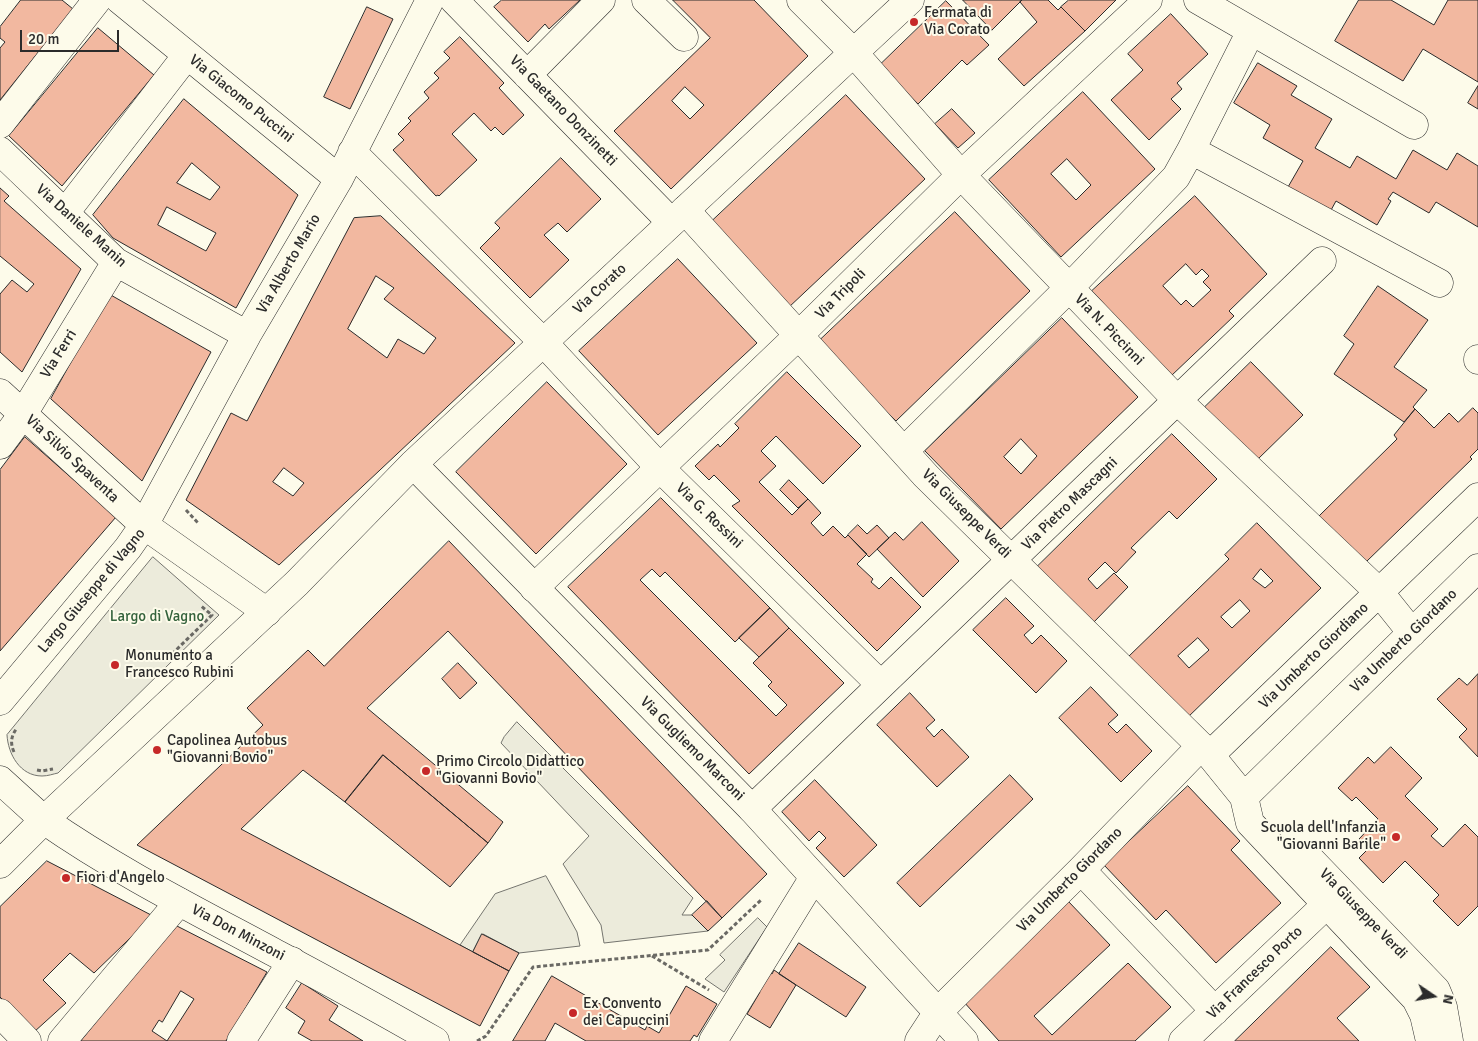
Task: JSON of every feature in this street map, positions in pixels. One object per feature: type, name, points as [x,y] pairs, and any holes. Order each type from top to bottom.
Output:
[{"type":"street","points":[[0,124],[96,0]]},
{"type":"street","name":"Via Giacomo Puccini","points":[[120,0],[339,179]]},
{"type":"street","name":"Via Alberto Mario","points":[[144,525],[247,335],[339,179],[430,0]]},
{"type":"street","name":"Via Gaetano Donzinetti","points":[[454,0],[527,75],[678,216]]},
{"type":"street","points":[[527,75],[601,0]]},
{"type":"street","points":[[646,0],[684,38]]},
{"type":"street","name":"Via N. Piccinni","points":[[800,0],[853,52],[961,175],[1177,400],[1380,593]]},
{"type":"street","name":"Via Corato","points":[[267,612],[297,584],[413,464],[910,0]]},
{"type":"street","name":"Via Tripoli","points":[[534,588],[799,335],[961,175],[1148,0]]},
{"type":"street","points":[[1198,0],[1414,125]]},
{"type":"street","points":[[904,451],[1069,288],[1176,177],[1251,31]]},
{"type":"street","points":[[65,213],[187,55]]},
{"type":"street","points":[[1191,150],[1439,283]]},
{"type":"street","name":"Via Daniele Manin","points":[[0,151],[116,262],[247,335]]},
{"type":"street","name":"Via G. Rossini","points":[[352,152],[543,342],[660,468],[881,685]]},
{"type":"street","name":"Via Giuseppe Verdi","points":[[678,216],[799,335],[926,476],[1206,750],[1245,805],[1250,824],[1416,999],[1424,1015],[1430,1041]]},
{"type":"street","name":"Via Pietro Mascagni","points":[[752,810],[1322,261]]},
{"type":"street","name":"Via Ferri","points":[[0,445],[23,414],[116,262]]},
{"type":"street","name":"Via Silvio Spaventa","points":[[0,393],[144,525]]},
{"type":"street","name":"Via Gugliemo Marconi","points":[[413,464],[752,810],[964,1041]]},
{"type":"street","points":[[1380,593],[1478,497]]},
{"type":"street","name":"Largo Giuseppe di Vagno","points":[[0,701],[128,548],[144,525],[267,612]]},
{"type":"street","name":"Via Umberto Giordano","points":[[1245,805],[1478,568]]},
{"type":"street","name":"Via Umberto Giordiano","points":[[1206,750],[1380,593],[1412,633]]},
{"type":"street","points":[[0,864],[44,820],[267,612]]},
{"type":"street","name":"Via Umberto Giordano","points":[[919,1041],[938,1012],[1081,870],[1206,750]]},
{"type":"street","name":"Via Don Minzoni","points":[[0,780],[44,820],[86,849],[179,902],[292,961],[435,1041]]},
{"type":"street","name":"Via Giuseppe Verdi","points":[[1245,805],[1266,813],[1436,990],[1443,1007],[1449,1041]]},
{"type":"street","points":[[1081,870],[1215,1011]]},
{"type":"street","points":[[713,1041],[814,877]]},
{"type":"street","points":[[62,1041],[179,902]]},
{"type":"street","name":"Via Francesco Porto","points":[[1183,1041],[1327,904]]},
{"type":"street","points":[[241,1041],[292,961]]},
{"type":"street","points":[[0,1013],[27,1041]]},
{"type":"path","points":[[168,659],[212,616],[197,602]]},
{"type":"path","points":[[16,756],[11,744],[12,734],[19,726]]},
{"type":"path","points":[[34,769],[42,771],[58,767]]},
{"type":"path","points":[[478,1041],[486,1036],[533,967],[708,950],[765,896]]},
{"type":"path","points":[[651,956],[736,1004]]},
{"type":"green space","name":"Largo di Vagno","points":[[153,557],[219,615],[58,773],[42,776],[27,772],[17,763],[13,756],[7,735]]},
{"type":"green space","points":[[517,722],[693,898],[682,915],[692,915],[708,931],[604,943],[601,925],[563,864],[589,836],[501,743]]},
{"type":"green space","points":[[546,876],[577,932],[580,946],[519,953],[483,934],[473,952],[460,945],[495,894]]},
{"type":"green space","points":[[758,918],[767,927],[724,992],[705,979],[725,960],[720,955]]},
{"type":"building","points":[[21,0],[62,0],[73,9],[0,100],[0,48],[5,42],[0,38],[0,27]]},
{"type":"building","points":[[502,0],[580,0],[549,29],[545,24],[528,42],[494,7]]},
{"type":"building","points":[[673,0],[754,0],[808,56],[671,189],[614,131],[710,38]],"holes":[[[685,87],[704,105],[690,119],[672,101]]]},
{"type":"building","points":[[963,0],[1022,0],[992,30]]},
{"type":"building","points":[[1022,0],[1048,0],[1058,10],[1061,7],[1085,31],[1024,86],[998,59],[1037,22],[1020,2]]},
{"type":"building","points":[[1069,0],[1116,0],[1085,31],[1061,7]]},
{"type":"building","points":[[1359,0],[1391,0],[1434,25],[1448,0],[1478,0],[1478,82],[1423,49],[1403,81],[1335,41]]},
{"type":"building","points":[[946,1],[989,45],[967,65],[962,60],[918,104],[880,65]]},
{"type":"building","points":[[367,7],[393,19],[350,109],[324,97]]},
{"type":"building","points":[[1171,14],[1208,54],[1177,83],[1182,89],[1171,99],[1181,109],[1149,140],[1111,100],[1143,70],[1128,54]]},
{"type":"building","points":[[98,28],[154,75],[62,186],[9,136]]},
{"type":"building","points":[[460,37],[504,83],[499,88],[524,115],[503,135],[495,127],[491,131],[474,113],[452,134],[477,160],[439,196],[436,196],[393,150],[404,140],[398,134],[411,121],[408,118],[429,98],[424,92],[439,78],[434,73],[450,58],[444,52]]},
{"type":"building","points":[[1258,63],[1297,86],[1291,95],[1332,119],[1315,148],[1350,168],[1357,156],[1396,179],[1413,150],[1447,170],[1457,153],[1478,166],[1478,227],[1436,202],[1429,213],[1393,192],[1388,199],[1391,201],[1377,225],[1336,201],[1330,212],[1288,187],[1303,161],[1263,138],[1270,125],[1234,103]]},
{"type":"building","points":[[1478,86],[1478,109],[1468,103]]},
{"type":"building","points":[[1083,92],[1155,169],[1061,257],[989,180]],"holes":[[[1067,159],[1091,185],[1076,200],[1051,174]]]},
{"type":"building","points":[[846,95],[925,179],[788,308],[709,224]]},
{"type":"building","points":[[184,99],[298,195],[236,308],[113,238],[93,215]],"holes":[[[192,163],[220,187],[210,200],[177,183]],[[167,207],[216,233],[206,251],[158,225]]]},
{"type":"building","points":[[952,109],[975,133],[958,148],[935,124]]},
{"type":"building","points":[[561,158],[601,199],[567,232],[558,223],[544,235],[569,260],[530,298],[480,248],[500,228],[495,223]]},
{"type":"building","points":[[0,188],[9,196],[4,201],[81,269],[22,372],[0,352],[0,294],[12,280],[27,292],[34,284],[0,256]]},
{"type":"building","points":[[1195,196],[1267,274],[1229,311],[1234,316],[1171,376],[1092,291]],"holes":[[[1186,264],[1196,275],[1202,269],[1209,276],[1203,282],[1211,290],[1193,307],[1186,300],[1181,305],[1163,286]]]},
{"type":"building","points":[[955,212],[1030,291],[896,421],[817,343]]},
{"type":"building","points":[[381,216],[515,343],[279,565],[186,500],[231,413],[247,421],[354,218]],"holes":[[[376,276],[394,288],[384,299],[436,338],[424,354],[398,339],[387,358],[348,329]],[[284,468],[304,483],[293,496],[273,482]]]},
{"type":"building","points":[[678,259],[757,343],[658,435],[579,351]]},
{"type":"building","points":[[1378,286],[1428,320],[1394,367],[1427,390],[1404,422],[1334,374],[1354,344],[1344,336]]},
{"type":"building","points":[[109,294],[211,352],[142,481],[51,399]]},
{"type":"building","points":[[1062,318],[1138,397],[1001,529],[925,451]],"holes":[[[1021,439],[1037,456],[1021,474],[1004,457]]]},
{"type":"building","points":[[1251,362],[1303,415],[1257,460],[1205,407]]},
{"type":"building","points":[[787,372],[861,446],[823,484],[776,436],[761,451],[776,466],[759,482],[792,515],[808,499],[821,513],[811,523],[823,536],[833,526],[845,538],[848,535],[867,554],[857,564],[873,579],[871,582],[879,589],[891,577],[921,607],[877,651],[732,506],[740,501],[714,475],[709,480],[695,466],[718,444],[720,447],[739,428],[735,424]]},
{"type":"building","points":[[547,382],[627,464],[536,554],[456,472]]},
{"type":"building","points":[[1473,408],[1478,413],[1478,449],[1470,457],[1472,459],[1366,562],[1319,516],[1397,439],[1394,435],[1415,409],[1434,428],[1449,413],[1458,422]]},
{"type":"building","points":[[1172,434],[1217,479],[1177,519],[1169,511],[1131,548],[1136,552],[1116,573],[1105,562],[1088,579],[1097,589],[1114,573],[1128,587],[1093,623],[1037,567]]},
{"type":"building","points":[[25,437],[116,517],[0,651],[0,470]]},
{"type":"building","points":[[789,480],[808,499],[798,508],[780,490]]},
{"type":"building","points":[[661,498],[770,608],[735,642],[665,572],[660,577],[652,569],[640,580],[776,716],[787,705],[768,686],[772,682],[753,663],[789,628],[844,683],[749,774],[568,587]]},
{"type":"building","points":[[922,522],[959,561],[923,597],[877,549],[895,532],[903,540]]},
{"type":"building","points":[[1257,523],[1321,588],[1186,719],[1127,658],[1229,559],[1225,555]],"holes":[[[1261,569],[1273,581],[1265,588],[1253,579]],[[1240,600],[1250,611],[1232,628],[1221,617]],[[1198,638],[1209,650],[1189,668],[1178,656]]]},
{"type":"building","points":[[858,525],[867,534],[877,525],[889,538],[869,557],[848,535]]},
{"type":"building","points":[[449,541],[767,874],[722,918],[448,631],[367,708],[503,822],[488,843],[383,755],[345,802],[303,770],[241,829],[509,971],[480,1026],[137,845],[263,725],[247,708],[249,706],[308,650],[324,666]]},
{"type":"building","points":[[1006,598],[1034,626],[1024,635],[1032,644],[1041,635],[1067,661],[1036,693],[973,630]]},
{"type":"building","points":[[770,608],[789,628],[759,657],[739,638]]},
{"type":"building","points":[[458,663],[477,683],[460,699],[442,679]]},
{"type":"building","points":[[1478,674],[1478,757],[1459,737],[1467,729],[1437,699],[1459,678],[1467,685]]},
{"type":"building","points":[[1091,687],[1118,715],[1108,724],[1117,733],[1126,724],[1152,751],[1121,782],[1059,718]]},
{"type":"building","points":[[910,693],[935,720],[926,728],[934,737],[942,729],[969,757],[937,787],[877,725]]},
{"type":"building","name":"Scuola dell'Infanzia \"Giovanni Barile\"","points":[[1391,747],[1422,778],[1405,796],[1438,829],[1431,836],[1443,847],[1465,824],[1478,837],[1478,906],[1458,926],[1433,901],[1439,895],[1405,861],[1383,883],[1359,858],[1369,848],[1359,839],[1378,819],[1356,797],[1352,801],[1338,788],[1368,757],[1374,763]]},
{"type":"building","points":[[383,755],[488,843],[450,887],[345,802]]},
{"type":"building","points":[[1010,775],[1033,799],[920,907],[897,883]]},
{"type":"building","points":[[815,780],[877,845],[844,877],[816,848],[826,838],[819,831],[809,841],[782,812]]},
{"type":"building","points":[[1188,786],[1240,841],[1231,850],[1281,903],[1216,963],[1166,910],[1156,920],[1104,865]]},
{"type":"building","points":[[47,861],[153,916],[94,973],[70,953],[43,980],[66,1003],[34,1032],[0,997],[0,907]]},
{"type":"building","points":[[707,901],[722,918],[708,931],[692,915]]},
{"type":"building","points":[[1068,901],[1110,945],[1034,1016],[1052,1035],[1128,963],[1171,1007],[1135,1041],[999,1041],[963,1001]]},
{"type":"building","points":[[175,925],[267,972],[226,1041],[167,1041],[81,1041]],"holes":[[[181,991],[194,999],[167,1041],[152,1031],[159,1020],[162,1022]]]},
{"type":"building","points":[[482,934],[519,953],[509,971],[473,952]]},
{"type":"building","points":[[799,943],[866,987],[846,1017],[779,974]]},
{"type":"building","points":[[1331,947],[1370,987],[1337,1018],[1359,1041],[1235,1041]]},
{"type":"building","points":[[765,969],[772,974],[774,970],[796,985],[770,1028],[747,1014],[760,992],[754,987]]},
{"type":"building","name":"Ex Convento dei Capuccini","points":[[552,976],[645,1030],[647,1026],[659,1033],[686,986],[717,1004],[697,1037],[694,1035],[690,1041],[586,1041],[555,1023],[545,1041],[513,1041]]},
{"type":"building","points":[[302,983],[338,1006],[329,1020],[363,1041],[312,1041],[298,1033],[305,1021],[286,1008]]},
{"type":"place","name":"Fermata di Via Corato","points":[[914,22]]},
{"type":"place","name":"Monumento a Francesco Rubini","points":[[115,665]]},
{"type":"place","name":"Capolinea Autobus \"Giovanni Bovio\"","points":[[157,750]]},
{"type":"place","name":"Primo Circolo Didattico \"Giovanni Bovio\"","points":[[426,771]]},
{"type":"place","name":"Scuola dell'Infanzia \"Giovanni Barile\"","points":[[1396,837]]},
{"type":"place","name":"Fiori d'Angelo","points":[[66,878]]},
{"type":"place","name":"Ex Convento dei Capuccini","points":[[573,1013]]}]
